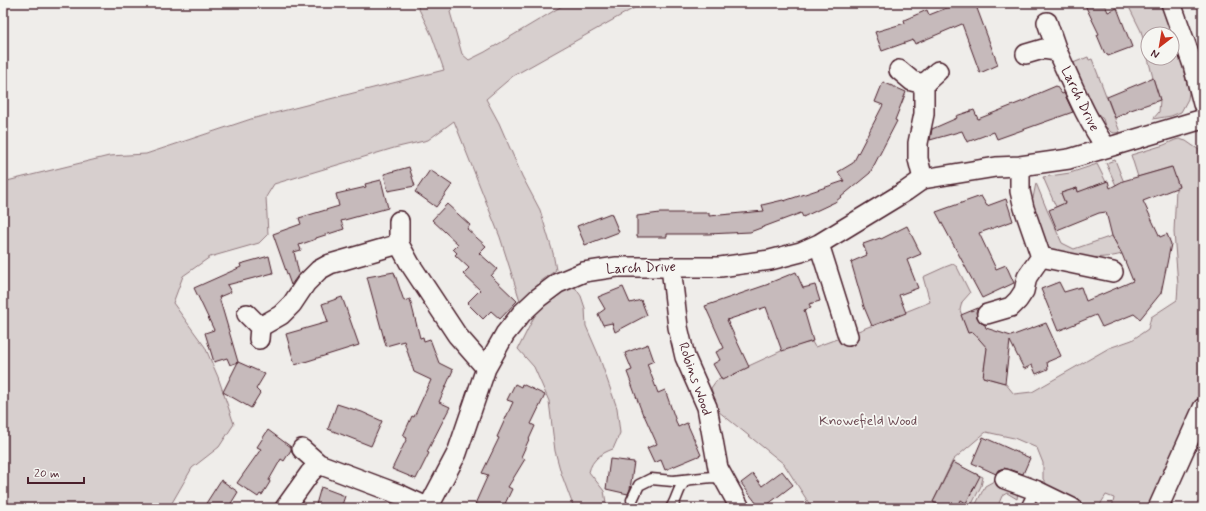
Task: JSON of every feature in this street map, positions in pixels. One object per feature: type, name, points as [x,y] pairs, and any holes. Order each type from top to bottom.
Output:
[{"type":"street","points":[[1171,3],[1193,65],[1203,104]]},
{"type":"street","name":"Larch Drive","points":[[1047,22],[1057,51],[1086,114],[1097,135],[1106,147]]},
{"type":"street","name":"Larch Drive","points":[[1026,54],[1044,49],[1057,51]]},
{"type":"street","points":[[899,70],[912,81],[924,84]]},
{"type":"street","points":[[923,179],[918,159],[918,142],[924,114],[924,84],[938,71]]},
{"type":"street","name":"Larch Drive","points":[[428,508],[457,453],[486,368],[505,334],[522,313],[538,298],[558,283],[584,272],[617,267],[720,267],[770,260],[800,252],[819,244],[923,179],[996,167],[1020,166],[1069,159],[1203,119]]},
{"type":"street","points":[[1020,166],[1020,191],[1024,208],[1042,257]]},
{"type":"street","points":[[399,221],[399,244],[419,279],[457,335],[486,368]]},
{"type":"street","points":[[255,327],[281,315],[292,304],[306,283],[318,270],[330,264],[399,244]]},
{"type":"street","points":[[819,244],[848,336]]},
{"type":"street","points":[[1042,257],[1113,272]]},
{"type":"street","points":[[987,314],[1011,307],[1018,300],[1024,291],[1027,277],[1042,257]]},
{"type":"street","name":"Robins Wood","points":[[671,267],[678,326],[685,357],[707,407],[718,468],[740,508]]},
{"type":"street","points":[[1158,508],[1203,408]]},
{"type":"street","points":[[302,449],[320,464],[401,495],[428,508]]},
{"type":"street","points":[[285,508],[310,473],[320,464]]},
{"type":"street","points":[[1005,479],[1035,490],[1072,508]]},
{"type":"lane","points":[[632,500],[639,485],[651,479],[673,481],[712,477],[723,478]]},
{"type":"lane","points":[[671,508],[677,497],[678,490],[686,480]]},
{"type":"lane","points":[[1026,508],[1035,490]]},
{"type":"green space","points":[[416,3],[458,3],[450,12],[462,54],[469,60],[567,3],[643,3],[513,76],[486,99],[499,123],[522,176],[540,210],[553,253],[556,270],[540,282],[522,307],[500,237],[454,121],[428,140],[394,148],[274,184],[266,197],[268,234],[259,243],[210,257],[183,276],[173,303],[205,347],[218,377],[234,424],[219,447],[192,468],[169,508],[3,508],[3,182],[109,156],[146,154],[251,119],[444,70],[432,36]]},
{"type":"green space","points":[[1127,3],[1161,3],[1170,26],[1140,26],[1140,29]]},
{"type":"green space","points":[[1088,57],[1089,60],[1092,59],[1120,132],[1111,132],[1105,126],[1103,119],[1092,107],[1073,63]]},
{"type":"green space","points":[[1180,57],[1189,92],[1188,99],[1181,112],[1171,116],[1153,119],[1159,112],[1160,100],[1150,66],[1180,66]]},
{"type":"green space","name":"Knowefield Wood","points":[[1179,139],[1186,141],[1199,150],[1203,168],[1203,388],[1187,430],[1153,508],[1112,508],[1114,498],[1106,495],[1098,508],[1084,508],[1073,504],[1051,490],[1043,479],[1043,463],[1037,448],[1014,438],[986,432],[953,460],[933,502],[945,508],[812,508],[784,464],[718,411],[711,388],[716,381],[792,346],[812,342],[815,347],[930,302],[923,277],[953,264],[957,267],[970,293],[962,302],[960,310],[968,333],[973,331],[988,343],[983,377],[1005,383],[1014,394],[1032,392],[1109,348],[1132,340],[1148,329],[1151,317],[1177,300],[1178,285],[1174,232],[1176,188],[1179,186],[1171,167],[1138,177],[1131,155]]},
{"type":"green space","points":[[1115,160],[1127,190],[1119,192],[1106,163]]},
{"type":"green space","points":[[1097,164],[1106,182],[1088,188],[1080,198],[1077,188],[1061,193],[1065,203],[1056,207],[1043,177],[1070,173]]},
{"type":"green space","points":[[1036,183],[1062,243],[1074,249],[1112,236],[1122,254],[1103,257],[1084,257],[1047,250],[1029,203],[1033,198]]},
{"type":"green space","points":[[574,286],[581,296],[585,308],[586,326],[599,356],[617,408],[620,433],[613,449],[598,457],[592,463],[589,472],[604,491],[607,508],[574,508],[561,473],[555,451],[549,401],[534,367],[518,349],[539,307],[544,302]]},
{"type":"green space","points":[[974,473],[983,477],[981,486],[970,508],[957,508],[961,500],[966,503],[968,484]]},
{"type":"green space","points":[[994,481],[1002,482],[1013,488],[1016,492],[1017,499],[1007,493],[1002,496],[997,508],[974,508],[985,486]]},
{"type":"building","points":[[959,3],[975,3],[998,65],[980,73],[962,24],[915,44],[913,40],[882,51],[875,32],[905,23],[904,20],[927,10],[929,15]]},
{"type":"building","points":[[1084,3],[1104,3],[1108,12],[1117,8],[1132,47],[1108,56],[1106,53],[1105,54],[1097,35],[1099,34]]},
{"type":"building","points":[[1153,78],[1160,100],[1128,111],[1115,118],[1107,97]]},
{"type":"building","points":[[883,82],[906,92],[895,120],[897,121],[870,173],[835,202],[803,217],[801,213],[750,232],[667,234],[667,237],[637,237],[637,216],[660,213],[709,213],[709,216],[764,211],[762,205],[784,201],[844,181],[838,172],[853,163],[883,105],[875,102]]},
{"type":"building","points":[[1056,86],[1062,94],[1064,93],[1073,112],[997,139],[994,132],[967,142],[962,131],[930,140],[932,129],[957,118],[956,116],[974,110],[978,119],[1031,98],[1030,97]]},
{"type":"building","points":[[409,167],[415,186],[388,191],[384,174]]},
{"type":"building","points":[[1172,167],[1179,187],[1143,201],[1160,237],[1167,234],[1171,244],[1161,293],[1140,319],[1134,314],[1102,327],[1096,315],[1058,331],[1041,289],[1059,282],[1064,292],[1081,287],[1086,301],[1133,281],[1122,254],[1112,236],[1106,212],[1099,213],[1057,230],[1049,210],[1065,203],[1061,193],[1077,188],[1078,192],[1108,181],[1110,188],[1123,181]]},
{"type":"building","points":[[430,170],[452,185],[436,207],[415,192]]},
{"type":"building","points":[[381,180],[388,208],[341,221],[344,229],[299,245],[301,250],[294,252],[299,274],[291,285],[273,234],[301,224],[299,218],[339,206],[336,194],[366,187],[365,184]]},
{"type":"building","points":[[981,196],[987,206],[1006,199],[1013,221],[979,233],[996,269],[1006,265],[1014,283],[982,298],[936,212]]},
{"type":"building","points":[[447,204],[470,225],[467,229],[486,246],[479,253],[497,269],[491,276],[517,301],[500,319],[491,311],[483,319],[467,303],[480,290],[463,274],[469,268],[455,255],[457,253],[453,249],[458,244],[432,220]]},
{"type":"building","points":[[611,213],[619,232],[585,245],[577,226]]},
{"type":"building","points":[[907,226],[921,254],[907,260],[918,288],[899,295],[906,313],[872,326],[864,307],[851,262],[867,255],[863,244],[880,238],[881,239]]},
{"type":"building","points":[[269,256],[273,273],[227,285],[231,292],[219,297],[238,362],[230,365],[227,358],[214,362],[205,333],[214,330],[194,288],[241,267],[240,264]]},
{"type":"building","points":[[394,272],[404,301],[410,299],[420,338],[423,337],[424,341],[430,339],[439,363],[453,370],[439,402],[450,407],[427,452],[429,453],[416,479],[392,469],[407,438],[403,436],[412,416],[414,417],[431,380],[414,372],[404,341],[386,346],[367,277]]},
{"type":"building","points":[[796,272],[803,288],[815,285],[820,301],[809,304],[811,308],[804,310],[813,341],[782,351],[766,307],[727,320],[749,367],[722,380],[713,364],[720,360],[716,352],[724,348],[705,306],[769,284]]},
{"type":"building","points":[[623,287],[630,303],[641,300],[647,315],[615,332],[612,323],[603,325],[598,314],[605,309],[598,297]]},
{"type":"building","points":[[342,297],[359,345],[295,365],[286,334],[328,322],[322,304]]},
{"type":"building","points":[[978,308],[976,312],[977,317],[986,328],[1011,336],[1046,323],[1061,356],[1047,362],[1048,369],[1036,374],[1032,365],[1024,369],[1010,341],[1005,383],[983,377],[987,348],[973,332],[968,333],[961,315]]},
{"type":"building","points":[[648,344],[654,361],[647,364],[658,393],[665,390],[678,427],[687,423],[701,455],[665,470],[661,460],[654,463],[647,448],[657,444],[643,415],[627,372],[632,370],[625,353]]},
{"type":"building","points":[[238,362],[265,374],[256,389],[260,393],[251,408],[223,392]]},
{"type":"building","points":[[515,384],[521,387],[522,384],[545,395],[531,424],[535,426],[521,457],[525,459],[508,487],[512,489],[503,508],[484,508],[475,504],[488,475],[482,473],[499,438],[497,437],[513,402],[507,400]]},
{"type":"building","points":[[337,404],[362,412],[382,421],[371,446],[328,429]]},
{"type":"building","points":[[268,430],[291,447],[291,450],[284,461],[281,459],[269,480],[270,482],[262,495],[260,494],[258,497],[237,483],[261,449],[257,447]]},
{"type":"building","points":[[983,437],[1030,458],[1023,474],[1004,468],[998,470],[996,474],[972,463]]},
{"type":"building","points":[[610,459],[634,462],[628,494],[606,489]]},
{"type":"building","points":[[953,462],[980,476],[966,503],[961,500],[957,508],[945,508],[933,502]]},
{"type":"building","points":[[782,471],[793,485],[763,508],[760,508],[741,483],[753,474],[762,486]]},
{"type":"building","points":[[221,480],[238,492],[230,505],[228,508],[203,508]]},
{"type":"building","points":[[321,487],[345,496],[341,508],[315,508]]}]
